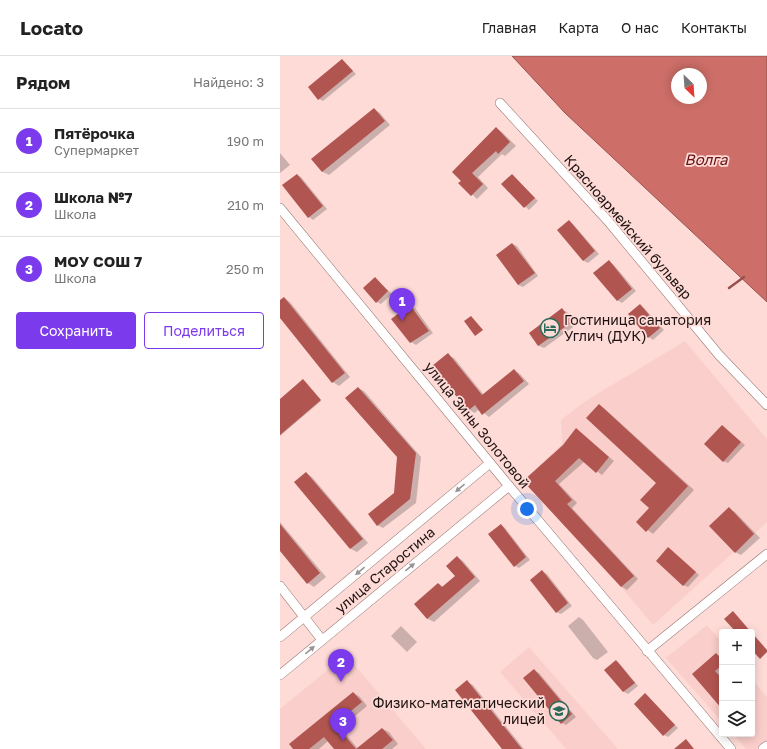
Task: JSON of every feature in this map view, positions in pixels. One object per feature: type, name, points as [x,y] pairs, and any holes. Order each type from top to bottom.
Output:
[{"type":"street","name":"Красноармейский бульвар","points":[[500,103],[608,221],[719,355],[767,406]]},
{"type":"street","name":"улица Зины Золотовой","points":[[280,208],[509,486],[731,749]]},
{"type":"street","name":"улица Старостина","points":[[280,638],[490,463]]},
{"type":"street","name":"улица Старостина","points":[[280,675],[509,486]]},
{"type":"street","points":[[647,651],[767,554]]},
{"type":"street","points":[[280,586],[322,640]]},
{"type":"shaded area","points":[[685,341],[767,439],[767,522],[653,625],[621,587],[523,481],[562,444],[561,420],[584,402]]},
{"type":"shaded area","points":[[707,625],[719,639],[719,719],[666,658]]},
{"type":"shaded area","name":"Физико-математический лицей","points":[[529,647],[618,749],[566,749],[500,672]]},
{"type":"shaded area","points":[[346,655],[426,749],[280,749],[280,709]]},
{"type":"shaded area","points":[[755,683],[767,697],[767,741],[756,749],[746,749],[736,737],[755,737]]},
{"type":"water","name":"Волга","points":[[512,56],[767,56],[767,302],[565,113]]},
{"type":"building","points":[[342,59],[353,71],[318,100],[308,87]]},
{"type":"building","points":[[374,108],[385,121],[322,172],[311,159]]},
{"type":"building","points":[[496,127],[510,142],[498,154],[496,151],[472,173],[483,184],[471,196],[458,183],[461,181],[452,172]]},
{"type":"building","points":[[297,174],[323,206],[308,218],[282,185]]},
{"type":"building","points":[[512,174],[535,198],[524,208],[501,184]]},
{"type":"building","points":[[569,220],[595,251],[583,261],[557,230]]},
{"type":"building","points":[[512,243],[535,273],[518,285],[496,255]]},
{"type":"building","points":[[609,260],[632,289],[617,301],[593,273]]},
{"type":"building","points":[[375,277],[388,291],[376,303],[363,288]]},
{"type":"building","points":[[284,297],[345,373],[332,383],[280,318],[280,300]]},
{"type":"building","points":[[640,304],[660,328],[648,338],[628,314]]},
{"type":"building","points":[[410,305],[429,331],[410,343],[391,319]]},
{"type":"building","name":"Гостиница санатория Углич (ДУК)","points":[[562,308],[572,322],[538,346],[529,333]]},
{"type":"building","points":[[471,316],[483,330],[475,336],[464,321]]},
{"type":"building","points":[[448,353],[482,395],[514,369],[524,381],[482,415],[475,405],[468,411],[432,366]]},
{"type":"building","points":[[303,379],[321,400],[280,435],[280,399]]},
{"type":"building","points":[[358,387],[416,453],[410,499],[377,526],[368,514],[394,493],[397,457],[345,398]]},
{"type":"building","points":[[599,404],[688,486],[646,532],[636,522],[649,508],[640,500],[656,483],[586,418]]},
{"type":"building","points":[[722,425],[741,442],[723,462],[704,444]]},
{"type":"building","points":[[576,428],[609,457],[596,473],[579,458],[555,481],[572,500],[567,504],[634,576],[621,587],[523,481],[563,445]]},
{"type":"building","points":[[306,472],[363,539],[350,549],[294,482]]},
{"type":"building","points":[[729,507],[754,534],[735,553],[709,526]]},
{"type":"building","points":[[280,524],[320,573],[307,584],[280,551]]},
{"type":"building","points":[[501,524],[526,557],[514,567],[488,534]]},
{"type":"building","points":[[668,547],[696,572],[683,586],[656,561]]},
{"type":"building","points":[[457,556],[475,577],[427,619],[414,604],[438,583],[442,587],[455,576],[446,566]]},
{"type":"building","points":[[542,570],[568,603],[556,613],[530,580]]},
{"type":"building","points":[[733,611],[748,629],[733,629],[724,619]]},
{"type":"building","points":[[755,636],[767,650],[767,652],[760,659],[755,653]]},
{"type":"building","points":[[716,653],[719,656],[719,668],[715,671],[719,676],[719,706],[692,674]]},
{"type":"building","points":[[616,660],[635,683],[623,692],[604,670]]},
{"type":"building","points":[[534,669],[572,714],[561,724],[523,678]]},
{"type":"building","points":[[467,680],[522,749],[502,749],[455,690]]},
{"type":"building","points":[[353,692],[362,702],[335,724],[356,749],[334,749],[324,737],[309,749],[293,749],[289,744]]},
{"type":"building","points":[[645,693],[675,725],[663,736],[634,704]]},
{"type":"building","points":[[382,728],[393,740],[382,749],[356,749]]},
{"type":"building","points":[[686,739],[694,749],[674,749]]},
{"type":"waterway","points":[[729,288],[744,277]]},
{"type":"place","name":"Пятёрочка","points":[[402,321]]},
{"type":"place","name":"Гостиница санатория Углич (ДУК)","points":[[550,328]]},
{"type":"place","name":"Школа №7","points":[[341,682]]},
{"type":"place","name":"Физико-математический лицей","points":[[559,711]]},
{"type":"place","name":"МОУ СОШ 7","points":[[343,741]]}]
